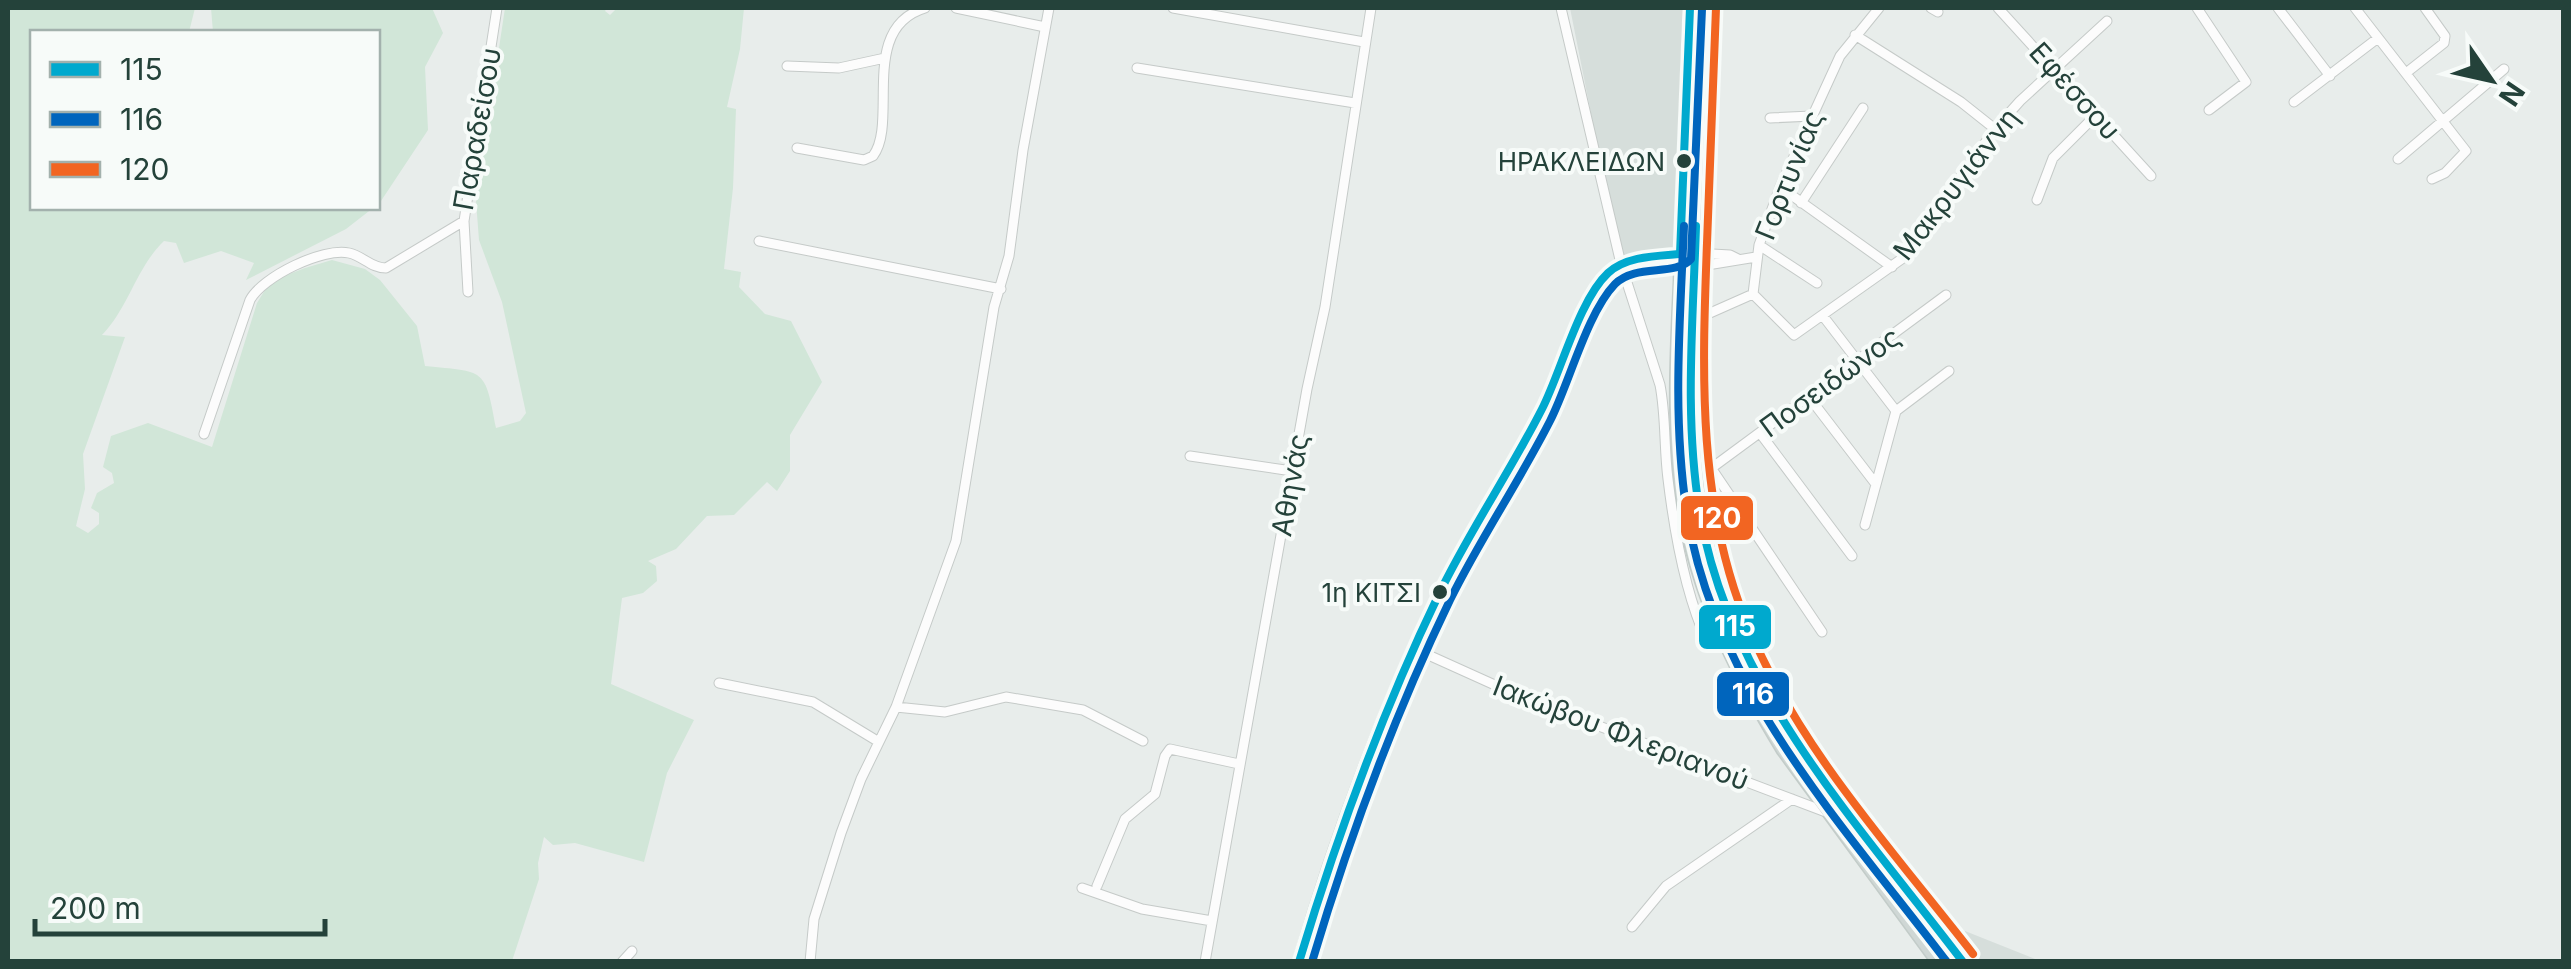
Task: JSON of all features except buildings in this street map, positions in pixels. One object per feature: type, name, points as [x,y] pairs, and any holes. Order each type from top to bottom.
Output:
[{"type":"main road","points":[[1690,8],[1687,261],[1699,510],[1709,556],[1738,636],[1774,708],[1963,962]]},
{"type":"main road","points":[[1704,8],[1676,366],[1681,484],[1695,559],[1725,642],[1762,717],[1938,962]]},
{"type":"street","name":"Παραδείσου","points":[[204,434],[256,288],[278,273],[338,252],[355,255],[373,267],[386,268],[464,221],[497,8]]},
{"type":"street","points":[[797,148],[864,160],[873,156],[879,141],[884,58],[895,32],[914,11],[926,8]]},
{"type":"street","points":[[956,8],[1044,26]]},
{"type":"street","points":[[810,962],[814,918],[823,887],[861,779],[896,706],[956,541],[994,307],[1009,256],[1049,8]]},
{"type":"street","points":[[1173,8],[1364,42]]},
{"type":"street","name":"Αθηνάς","points":[[1205,962],[1325,307],[1370,8]]},
{"type":"street","points":[[1560,8],[1621,264],[1662,395],[1668,481],[1688,580],[1708,641],[1725,642]]},
{"type":"street","name":"Γορτυνίας","points":[[1753,294],[1759,245],[1780,187],[1840,56],[1879,8]]},
{"type":"street","name":"Εφέσσου","points":[[1998,8],[2151,176]]},
{"type":"street","points":[[2197,8],[2246,82],[2209,110]]},
{"type":"street","points":[[2278,8],[2330,76]]},
{"type":"street","points":[[2406,74],[2444,43],[2445,36],[2425,8]]},
{"type":"street","points":[[2362,10],[2378,38],[2466,151],[2445,173],[2432,179]]},
{"type":"street","name":"Μακρυγιάννη","points":[[1753,294],[1794,335],[1892,267],[1919,239],[1995,129],[2107,21]]},
{"type":"street","points":[[1856,35],[1962,102],[1995,129]]},
{"type":"street","points":[[2294,102],[2378,38]]},
{"type":"street","points":[[787,66],[839,68],[884,58]]},
{"type":"street","points":[[1137,68],[1355,103]]},
{"type":"street","points":[[2398,159],[2504,69]]},
{"type":"street","points":[[1801,203],[1862,108]]},
{"type":"street","points":[[2036,200],[2052,158],[2096,115]]},
{"type":"street","points":[[1770,118],[1812,116]]},
{"type":"street","points":[[1780,187],[1892,267]]},
{"type":"street","points":[[464,221],[468,292]]},
{"type":"street","points":[[759,241],[1001,289]]},
{"type":"street","points":[[1759,245],[1817,283]]},
{"type":"street","points":[[1300,962],[1348,813],[1388,708],[1454,565],[1534,426],[1595,290],[1621,264],[1636,262],[1660,268],[1687,261],[1756,258]]},
{"type":"street","points":[[1692,322],[1753,294]]},
{"type":"street","name":"Ποσειδώνος","points":[[1712,468],[1946,295]]},
{"type":"street","points":[[1823,316],[1896,412]]},
{"type":"street","points":[[1865,525],[1896,412],[1950,372]]},
{"type":"street","points":[[1809,397],[1876,483]]},
{"type":"street","points":[[1760,433],[1852,556]]},
{"type":"street","points":[[1694,442],[1822,632]]},
{"type":"street","points":[[1190,456],[1292,472]]},
{"type":"street","name":"Ιακώβου Φλεριανού","points":[[1415,649],[1518,695],[1828,813]]},
{"type":"street","points":[[719,682],[813,702],[879,742]]},
{"type":"street","points":[[896,706],[945,712],[1006,697],[1083,710],[1143,741]]},
{"type":"street","points":[[1098,886],[1125,819],[1155,794],[1170,750],[1239,764]]},
{"type":"street","points":[[1632,927],[1666,886],[1792,799]]},
{"type":"street","points":[[1082,888],[1142,909],[1212,922]]},
{"type":"street","points":[[622,962],[632,951]]},
{"type":"shaded area","points":[[1570,8],[1684,8],[1681,251],[1621,264]]},
{"type":"shaded area","points":[[1965,931],[2040,961],[1978,961],[1961,937]]},
{"type":"green space","points":[[8,8],[195,8],[190,30],[30,30],[30,210],[370,210],[346,229],[246,280],[254,263],[221,251],[184,263],[176,243],[164,241],[154,252],[102,335],[125,337],[83,454],[85,489],[76,526],[88,533],[99,524],[99,513],[91,508],[97,493],[114,483],[112,473],[103,467],[111,436],[148,423],[212,447],[257,303],[265,290],[279,278],[332,260],[365,269],[380,280],[417,326],[425,366],[479,376],[489,393],[496,428],[520,421],[526,413],[502,302],[479,240],[476,201],[505,8],[607,8],[605,11],[610,15],[617,8],[744,8],[727,107],[736,109],[724,269],[741,272],[739,287],[765,314],[791,321],[822,382],[790,435],[790,471],[777,491],[767,482],[734,515],[707,516],[676,549],[648,561],[656,566],[657,581],[643,593],[622,598],[611,684],[694,720],[667,773],[644,862],[575,843],[553,845],[544,837],[539,879],[512,961],[8,961]]},
{"type":"green space","points":[[211,8],[432,8],[443,33],[425,67],[428,130],[381,201],[380,30],[213,30]]},
{"type":"transit line","name":"115","points":[[1299,962],[1345,821],[1398,684],[1451,570],[1542,409],[1588,300],[1615,267],[1642,258],[1680,254],[1690,8]]},
{"type":"transit line","name":"120","points":[[1716,8],[1704,391],[1712,489],[1733,585],[1750,631],[1795,718],[1851,799],[1973,954]]},
{"type":"transit line","name":"116","points":[[1312,962],[1357,824],[1410,688],[1462,577],[1550,421],[1596,312],[1615,284],[1624,278],[1675,268],[1691,259],[1702,9]]},
{"type":"transit line","name":"116","points":[[1684,226],[1678,370],[1680,442],[1687,514],[1702,578],[1725,639],[1754,697],[1789,752],[1947,962]]},
{"type":"transit line","name":"115","points":[[1696,226],[1692,442],[1700,514],[1716,578],[1739,639],[1804,752],[1963,962]]},
{"type":"place","name":"ΗΡΑΚΛΕΙΔΩΝ","points":[[1684,161]]},
{"type":"place","name":"1η ΚΙΤΣΙ","points":[[1440,592]]}]
